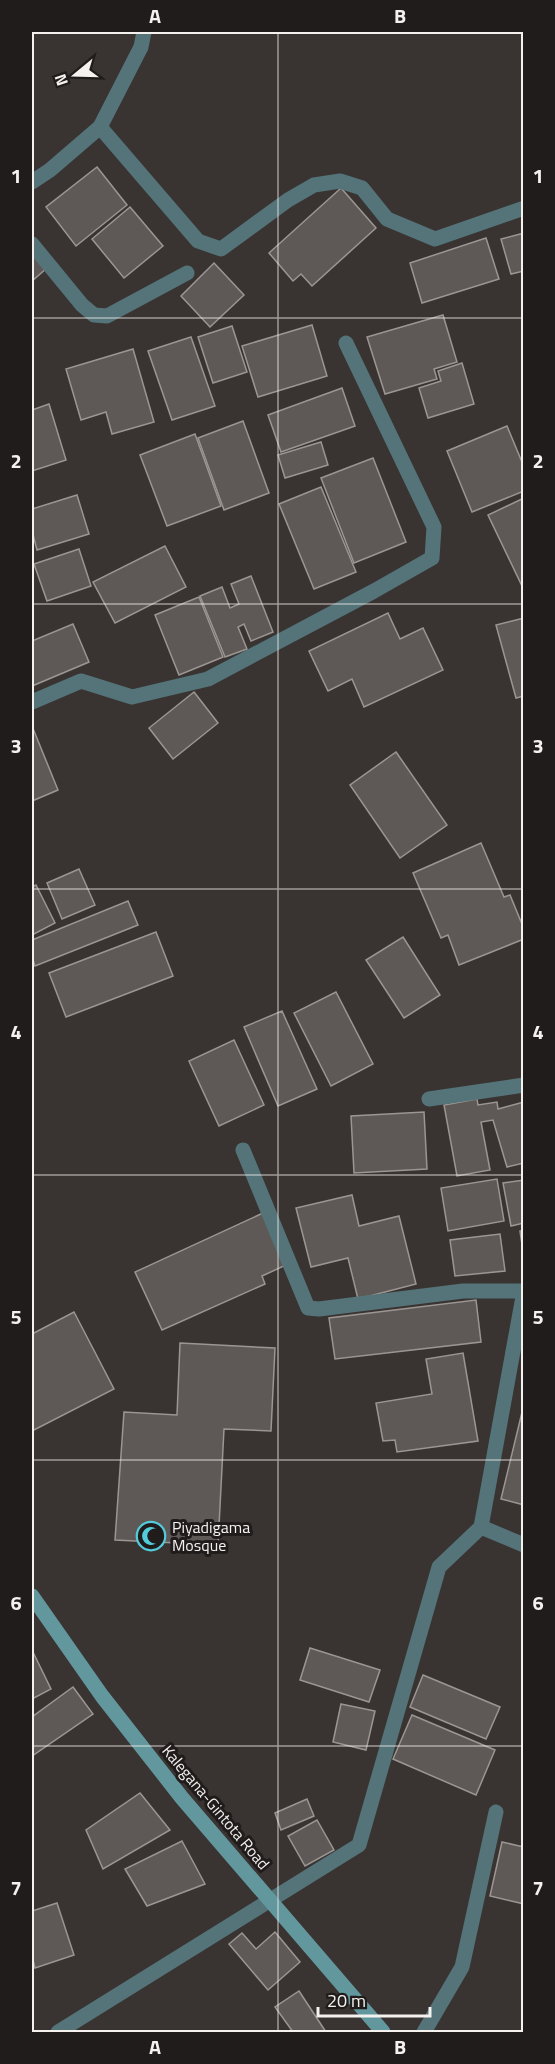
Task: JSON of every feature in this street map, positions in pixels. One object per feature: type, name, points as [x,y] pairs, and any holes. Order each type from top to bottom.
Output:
[{"type":"main road","name":"Kalegana-Gintota Road","points":[[32,1596],[102,1696],[182,1798],[272,1900],[383,2032]]},
{"type":"street","points":[[32,182],[100,128],[141,47],[144,32]]},
{"type":"street","points":[[100,128],[198,241],[221,249],[288,200],[314,185],[340,181],[362,188],[387,219],[435,239],[524,208]]},
{"type":"street","points":[[32,244],[82,305],[94,315],[107,316],[187,273]]},
{"type":"street","points":[[32,702],[81,681],[132,697],[208,679],[432,558],[434,527],[346,343]]},
{"type":"street","points":[[429,1099],[524,1085]]},
{"type":"street","points":[[58,2032],[359,1845],[439,1568],[481,1527],[523,1291],[463,1291],[319,1309],[308,1308],[243,1150]]},
{"type":"street","points":[[481,1527],[524,1545]]},
{"type":"street","points":[[424,2032],[462,1967],[496,1812]]},
{"type":"building","points":[[97,167],[127,205],[76,246],[46,207]]},
{"type":"building","points":[[341,188],[376,228],[312,286],[301,274],[293,281],[269,253]]},
{"type":"building","points":[[130,207],[163,246],[124,278],[92,239]]},
{"type":"building","points":[[524,233],[524,271],[511,274],[501,239]]},
{"type":"building","points":[[486,238],[499,279],[422,303],[410,263]]},
{"type":"building","points":[[32,250],[47,268],[32,281]]},
{"type":"building","points":[[214,263],[244,295],[210,327],[181,296]]},
{"type":"building","points":[[443,315],[457,362],[434,369],[437,379],[385,394],[367,337]]},
{"type":"building","points":[[312,325],[327,376],[258,397],[242,346]]},
{"type":"building","points":[[232,326],[247,372],[213,383],[198,337]]},
{"type":"building","points":[[191,337],[215,406],[172,420],[148,351]]},
{"type":"building","points":[[133,349],[154,422],[112,434],[106,412],[81,420],[66,369]]},
{"type":"building","points":[[462,363],[474,404],[428,418],[419,388],[441,381],[438,371]]},
{"type":"building","points":[[342,388],[355,426],[281,452],[268,415]]},
{"type":"building","points":[[49,404],[66,460],[32,471],[32,410]]},
{"type":"building","points":[[243,421],[269,493],[224,510],[198,438]]},
{"type":"building","points":[[507,426],[524,467],[524,491],[472,512],[447,451]]},
{"type":"building","points":[[195,434],[221,506],[167,526],[140,455]]},
{"type":"building","points":[[321,442],[328,465],[285,478],[278,455]]},
{"type":"building","points":[[373,458],[406,542],[354,563],[321,478]]},
{"type":"building","points":[[321,487],[356,572],[314,589],[279,504]]},
{"type":"building","points":[[77,495],[89,534],[37,550],[32,531],[32,509]]},
{"type":"building","points":[[524,498],[524,586],[522,586],[488,515]]},
{"type":"building","points":[[165,546],[186,587],[115,623],[93,582]]},
{"type":"building","points":[[79,549],[91,586],[47,601],[34,564]]},
{"type":"building","points":[[251,576],[273,632],[251,641],[244,624],[238,627],[247,649],[225,657],[200,596],[222,587],[230,608],[239,604],[231,584]]},
{"type":"building","points":[[199,597],[223,657],[179,675],[155,615]]},
{"type":"building","points":[[388,613],[400,639],[423,628],[443,670],[364,707],[352,679],[328,691],[309,651]]},
{"type":"building","points":[[524,618],[524,696],[516,698],[496,625]]},
{"type":"building","points":[[73,624],[89,662],[32,686],[32,641]]},
{"type":"building","points":[[194,692],[218,723],[173,759],[149,728]]},
{"type":"building","points":[[32,726],[58,790],[32,801]]},
{"type":"building","points":[[396,752],[447,825],[400,858],[350,785]]},
{"type":"building","points":[[481,843],[504,897],[510,895],[524,929],[524,939],[459,965],[448,935],[441,938],[413,873]]},
{"type":"building","points":[[79,869],[95,905],[62,919],[47,883]]},
{"type":"building","points":[[36,885],[55,923],[32,935],[32,887]]},
{"type":"building","points":[[128,901],[138,925],[35,966],[32,957],[32,940]]},
{"type":"building","points":[[156,932],[173,976],[66,1017],[49,973]]},
{"type":"building","points":[[403,937],[440,995],[404,1018],[366,960]]},
{"type":"building","points":[[336,992],[373,1064],[331,1086],[294,1013]]},
{"type":"building","points":[[282,1011],[317,1089],[278,1106],[244,1027]]},
{"type":"building","points":[[234,1040],[264,1105],[219,1126],[189,1061]]},
{"type":"building","points":[[477,1099],[478,1105],[497,1102],[498,1109],[524,1102],[524,1163],[507,1167],[493,1120],[481,1122],[490,1170],[457,1176],[444,1105]]},
{"type":"building","points":[[424,1112],[427,1169],[354,1173],[351,1116]]},
{"type":"building","points":[[497,1179],[504,1221],[448,1231],[441,1188]]},
{"type":"building","points":[[524,1180],[524,1223],[511,1226],[503,1183]]},
{"type":"building","points":[[352,1195],[359,1226],[399,1216],[416,1284],[358,1299],[348,1258],[311,1267],[296,1208]]},
{"type":"building","points":[[263,1213],[286,1265],[262,1276],[265,1284],[162,1330],[135,1272]]},
{"type":"building","points":[[524,1230],[524,1258],[520,1231]]},
{"type":"building","points":[[500,1234],[505,1271],[455,1276],[450,1240]]},
{"type":"building","points":[[476,1300],[481,1342],[335,1359],[329,1318]]},
{"type":"building","points":[[74,1312],[114,1389],[32,1431],[32,1334]]},
{"type":"building","name":"Piyadigama Mosque","points":[[180,1343],[275,1348],[271,1431],[224,1429],[218,1545],[115,1540],[124,1412],[177,1415]]},
{"type":"building","points":[[463,1353],[478,1441],[397,1452],[395,1440],[383,1441],[376,1403],[432,1394],[426,1359]]},
{"type":"building","points":[[524,1404],[524,1505],[501,1499]]},
{"type":"building","points":[[310,1648],[380,1670],[369,1702],[300,1680]]},
{"type":"building","points":[[32,1650],[51,1689],[32,1699]]},
{"type":"building","points":[[423,1675],[500,1707],[486,1739],[410,1707]]},
{"type":"building","points":[[73,1687],[93,1714],[32,1756],[32,1717]]},
{"type":"building","points":[[341,1704],[375,1711],[366,1750],[333,1742]]},
{"type":"building","points":[[412,1715],[495,1750],[476,1795],[393,1759]]},
{"type":"building","points":[[140,1793],[170,1830],[103,1869],[86,1830]]},
{"type":"building","points":[[307,1799],[314,1816],[281,1830],[275,1813]]},
{"type":"building","points":[[317,1820],[334,1850],[305,1866],[288,1836]]},
{"type":"building","points":[[182,1841],[205,1884],[147,1906],[125,1869]]},
{"type":"building","points":[[502,1842],[524,1847],[524,1904],[490,1896]]},
{"type":"building","points":[[57,1903],[74,1955],[35,1968],[32,1956],[32,1911]]},
{"type":"building","points":[[275,1932],[300,1962],[268,1990],[229,1944],[242,1933],[256,1949]]},
{"type":"building","points":[[299,1991],[326,2032],[293,2032],[275,2007]]},
{"type":"place","name":"Piyadigama Mosque","points":[[151,1536]]}]
